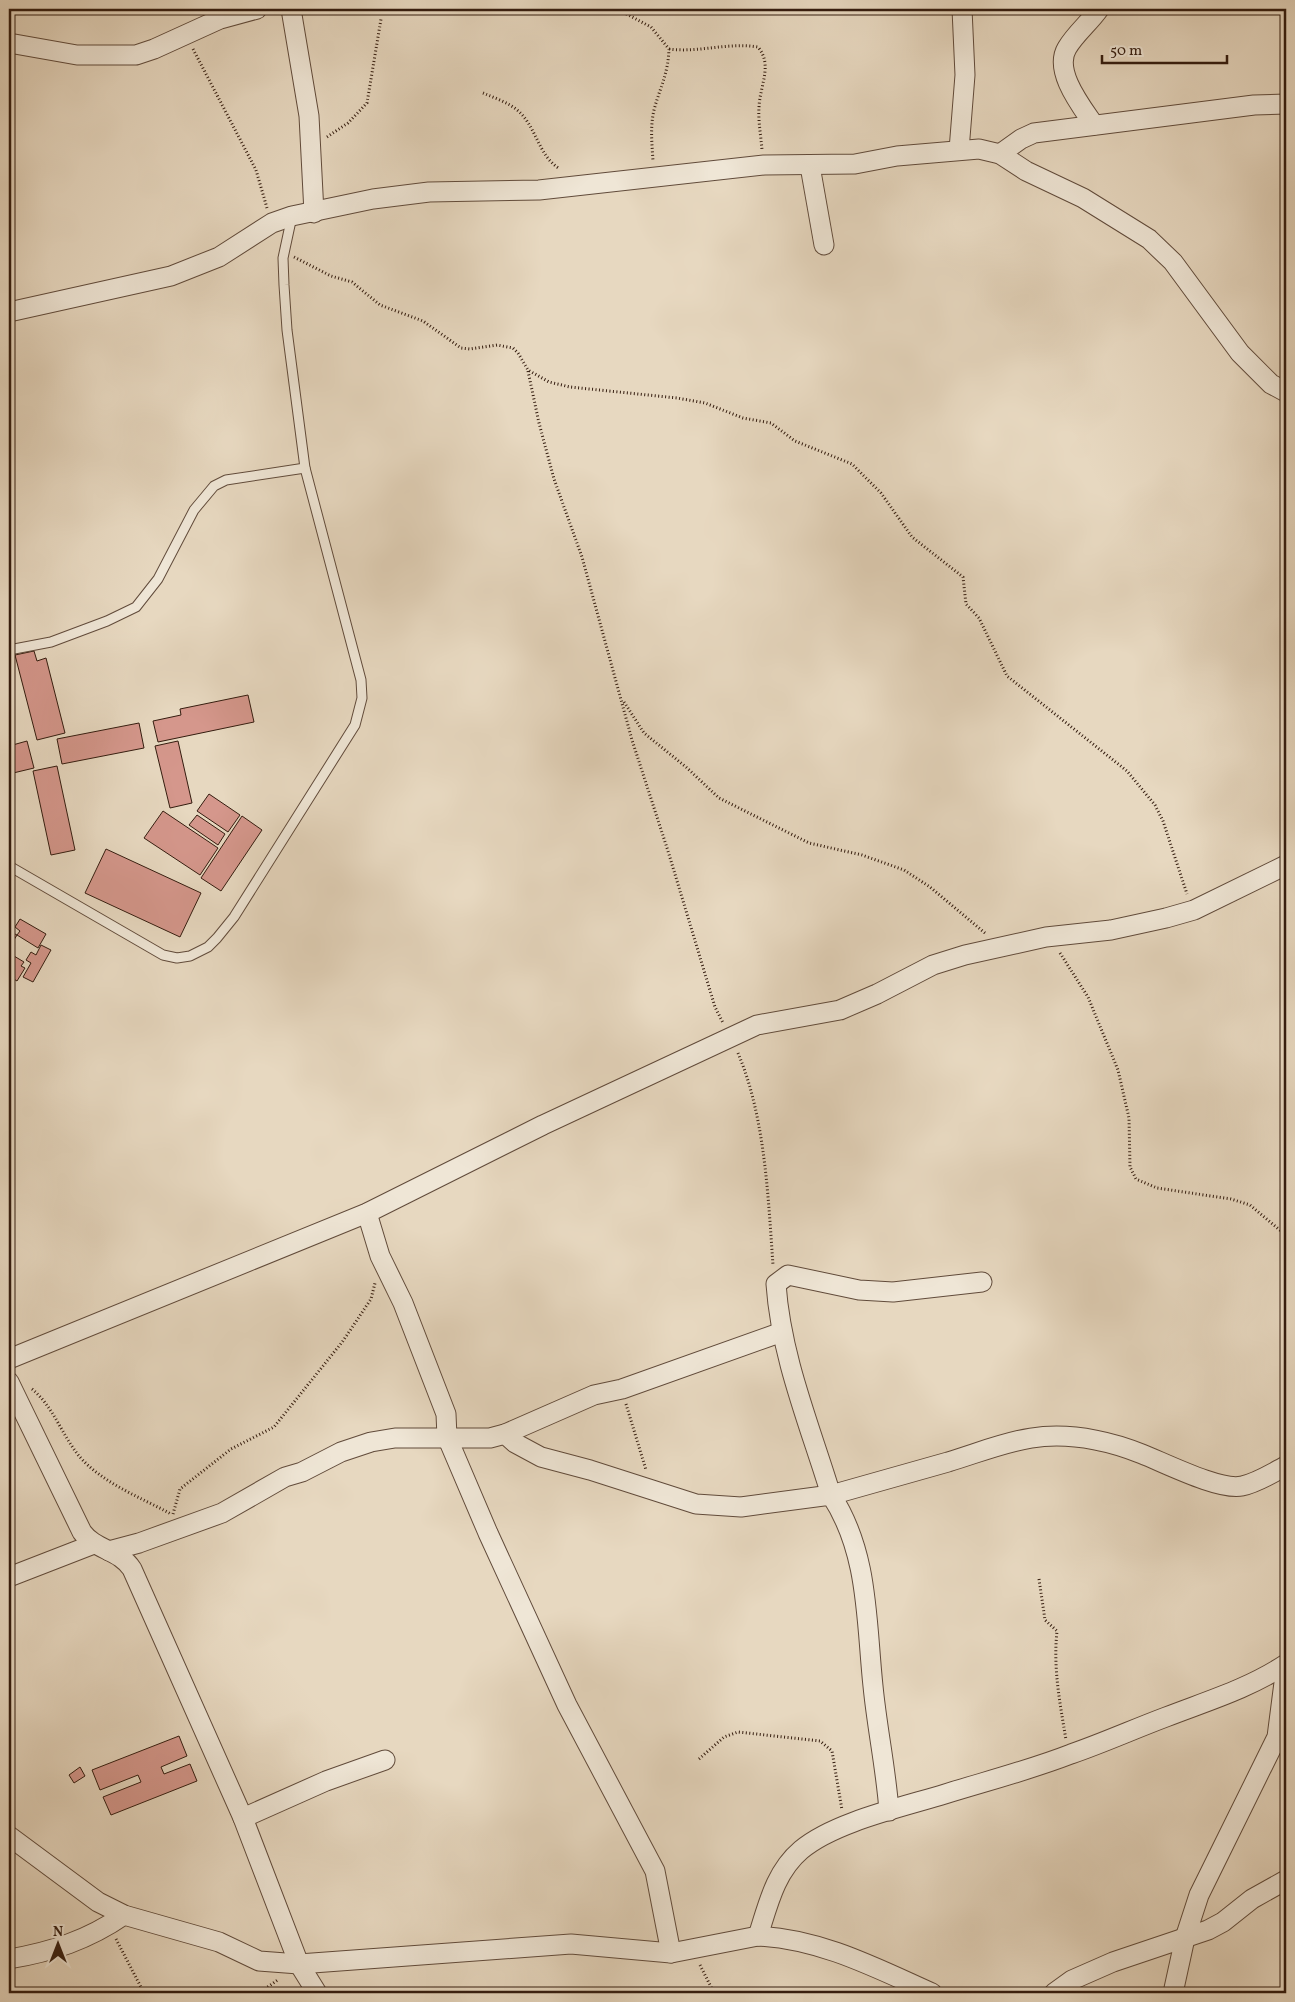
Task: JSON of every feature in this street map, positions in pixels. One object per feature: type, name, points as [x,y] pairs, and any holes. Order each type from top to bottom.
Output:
[{"type":"street","points":[[9,43],[57,53],[128,56],[154,49],[220,19],[257,9]]},
{"type":"street","points":[[291,9],[309,116],[314,213]]},
{"type":"street","points":[[959,150],[965,75],[962,9]]},
{"type":"street","points":[[1094,126],[1069,86],[1064,66],[1066,48],[1099,9]]},
{"type":"street","points":[[1000,154],[1021,139],[1034,133],[1254,104],[1286,104]]},
{"type":"street","points":[[9,312],[171,276],[219,257],[272,223],[292,216],[314,213],[373,199],[429,192],[538,190],[764,166],[855,164],[897,156],[979,149],[1000,154],[1026,171],[1083,198],[1129,225],[1157,245],[1173,262],[1240,353],[1272,384],[1286,392]]},
{"type":"street","points":[[810,166],[824,245]]},
{"type":"street","points":[[9,1359],[367,1213],[543,1125],[757,1026],[840,1010],[877,994],[933,964],[1000,946],[1111,930],[1194,910],[1286,864]]},
{"type":"street","points":[[367,1213],[380,1256],[403,1303],[446,1414],[448,1437],[566,1705],[655,1870],[671,1953]]},
{"type":"street","points":[[889,1811],[873,1686],[867,1597],[853,1540],[844,1518],[831,1495],[791,1369],[782,1332],[776,1284],[781,1278],[788,1275],[824,1284],[893,1292],[982,1282]]},
{"type":"street","points":[[9,1577],[102,1547],[139,1543],[222,1513],[285,1477],[302,1472],[341,1452],[356,1447],[395,1438],[490,1438],[505,1434],[594,1395],[622,1389],[782,1332]]},
{"type":"street","points":[[18,1384],[82,1532],[102,1547],[124,1559],[132,1569],[243,1818],[299,1964],[317,1993]]},
{"type":"street","points":[[505,1434],[515,1443],[541,1456],[696,1504],[718,1507],[741,1507],[831,1495],[1022,1438],[1045,1435],[1079,1437],[1116,1445],[1202,1478],[1236,1487],[1256,1482],[1286,1466]]},
{"type":"street","points":[[758,1936],[771,1895],[779,1878],[790,1862],[802,1849],[844,1825],[1069,1755],[1168,1716],[1227,1696],[1286,1666]]},
{"type":"street","points":[[1173,1993],[1185,1938],[1199,1895],[1278,1737],[1286,1666]]},
{"type":"street","points":[[243,1818],[326,1781],[385,1760]]},
{"type":"street","points":[[9,1836],[98,1902],[117,1920],[219,1942],[259,1961],[299,1964],[571,1944],[671,1953],[758,1936],[792,1939],[816,1944],[932,1993]]},
{"type":"street","points":[[1054,1993],[1072,1980],[1113,1962],[1185,1938],[1223,1922],[1252,1899],[1286,1880]]},
{"type":"street","points":[[9,1959],[48,1952],[117,1920]]},
{"type":"lane","points":[[9,866],[154,951],[171,957],[190,956],[208,947],[234,917],[354,725],[362,698],[357,659],[305,468],[287,323],[284,286],[285,252],[292,216]]},
{"type":"lane","points":[[9,650],[51,642],[107,621],[136,607],[158,579],[194,510],[214,486],[226,480],[305,468]]},
{"type":"path","points":[[617,9],[651,27],[669,49],[666,79],[654,110],[651,134],[655,178]]},
{"type":"path","points":[[310,145],[329,136],[348,123],[367,103],[381,19]]},
{"type":"path","points":[[186,33],[203,71],[223,104],[256,170],[272,223]]},
{"type":"path","points":[[669,49],[703,51],[742,44],[758,47],[764,54],[766,70],[759,107],[764,166]]},
{"type":"path","points":[[483,93],[511,105],[524,117],[548,158],[563,171]]},
{"type":"path","points":[[285,252],[331,276],[352,282],[380,305],[423,321],[461,348],[470,349],[497,345],[512,348],[518,353],[528,370],[550,462],[582,557],[635,750],[715,1007],[731,1037],[754,1096],[771,1214],[776,1284]]},
{"type":"path","points":[[528,370],[549,382],[570,387],[652,395],[705,404],[743,418],[771,422],[795,441],[852,464],[881,493],[912,537],[963,577],[966,604],[979,618],[1007,676],[1128,771],[1142,787],[1163,821],[1182,884],[1194,910]]},
{"type":"path","points":[[621,697],[644,733],[686,767],[719,798],[809,843],[862,855],[904,870],[930,887],[1000,946]]},
{"type":"path","points":[[1046,938],[1069,964],[1088,997],[1118,1070],[1129,1118],[1130,1167],[1136,1179],[1156,1188],[1231,1199],[1250,1205],[1280,1231],[1286,1248]]},
{"type":"path","points":[[173,1514],[180,1489],[231,1449],[274,1427],[320,1373],[371,1299],[380,1256]]},
{"type":"path","points":[[18,1384],[47,1406],[80,1457],[98,1473],[124,1490],[189,1524]]},
{"type":"path","points":[[622,1389],[652,1490]]},
{"type":"path","points":[[1039,1579],[1046,1620],[1057,1631],[1055,1650],[1057,1688],[1069,1755]]},
{"type":"path","points":[[699,1759],[724,1737],[738,1732],[770,1734],[823,1742],[833,1753],[844,1825]]},
{"type":"path","points":[[117,1920],[144,1993]]},
{"type":"path","points":[[691,1948],[714,1993]]},
{"type":"building","points":[[34,651],[37,661],[46,658],[65,733],[37,740],[15,655]]},
{"type":"building","points":[[248,695],[254,722],[158,742],[153,721],[181,715],[180,709]]},
{"type":"building","points":[[139,723],[144,748],[62,764],[57,739]]},
{"type":"building","points":[[27,741],[34,768],[9,774],[9,746]]},
{"type":"building","points":[[178,741],[192,803],[170,808],[155,746]]},
{"type":"building","points":[[57,766],[75,850],[51,855],[33,771]]},
{"type":"building","points":[[209,794],[240,815],[228,832],[197,811]]},
{"type":"building","points":[[163,811],[218,848],[200,875],[144,838]]},
{"type":"building","points":[[197,815],[225,834],[218,845],[189,825]]},
{"type":"building","points":[[242,816],[262,830],[221,891],[201,878]]},
{"type":"building","points":[[106,849],[201,893],[180,937],[85,893]]},
{"type":"building","points":[[20,919],[46,934],[38,948],[17,935],[20,931],[15,927]]},
{"type":"building","points":[[9,920],[15,925],[11,932],[17,935],[9,948]]},
{"type":"building","points":[[41,945],[51,950],[33,982],[23,977],[31,963],[26,960],[31,952],[36,955]]},
{"type":"building","points":[[9,953],[24,962],[21,966],[25,968],[17,981],[9,976]]},
{"type":"building","points":[[179,1736],[187,1756],[161,1767],[164,1774],[190,1764],[197,1781],[111,1815],[103,1797],[141,1782],[138,1775],[100,1790],[92,1770]]},
{"type":"building","points":[[80,1767],[85,1776],[74,1783],[69,1775]]}]
